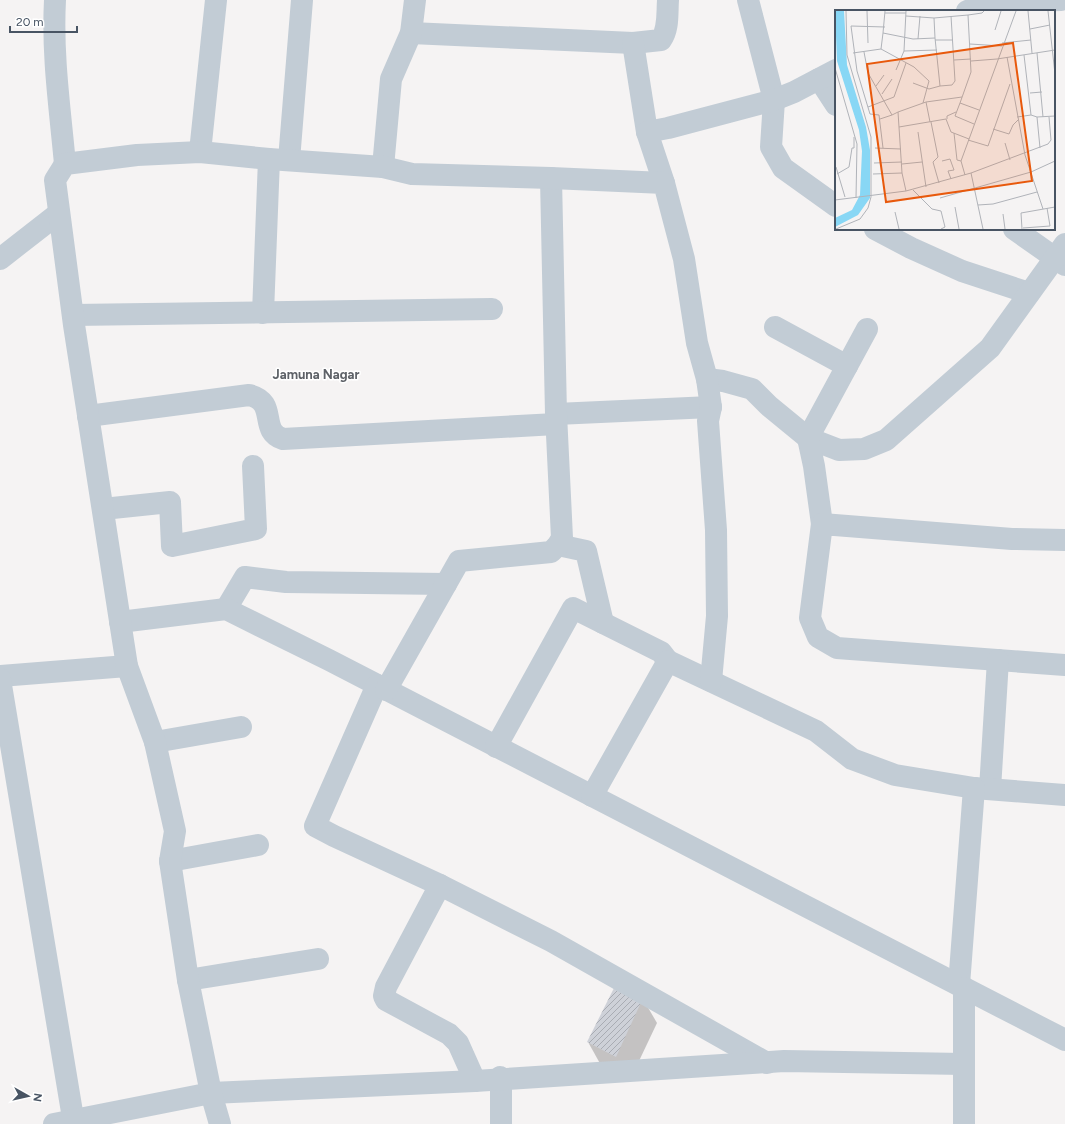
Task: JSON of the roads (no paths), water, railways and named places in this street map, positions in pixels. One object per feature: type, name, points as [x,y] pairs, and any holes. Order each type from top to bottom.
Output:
[{"type":"street","points":[[55,0],[54,16],[57,79],[65,164],[55,180],[73,315],[127,666],[155,742],[175,831],[170,861],[188,980],[211,1093],[220,1124]]},
{"type":"street","points":[[200,152],[216,0]]},
{"type":"street","points":[[263,313],[279,160],[302,0]]},
{"type":"street","points":[[383,167],[391,79],[411,33],[414,0]]},
{"type":"street","points":[[411,33],[633,43],[661,40],[666,28],[668,0]]},
{"type":"street","points":[[748,0],[774,100],[770,147],[783,168],[835,205]]},
{"type":"street","points":[[970,10],[992,2],[1061,0]]},
{"type":"street","points":[[633,43],[647,132],[664,184],[684,259],[697,343],[707,379],[711,407],[708,421],[716,530],[717,616],[711,681]]},
{"type":"street","points":[[647,132],[668,128],[774,100],[828,75],[835,101]]},
{"type":"street","points":[[65,164],[137,156],[200,152],[279,160],[383,167],[412,174],[551,178],[664,184]]},
{"type":"street","points":[[551,178],[556,419],[562,538],[551,552],[459,561],[381,687],[315,826],[440,885],[551,941],[767,1062]]},
{"type":"street","points":[[0,259],[60,212]]},
{"type":"street","points":[[877,230],[962,272],[1029,293]]},
{"type":"street","points":[[707,379],[723,381],[752,389],[769,406],[808,438],[839,450],[864,449],[886,440],[990,348],[1029,293],[1062,256],[1016,230]]},
{"type":"street","points":[[73,315],[492,309]]},
{"type":"street","points":[[775,327],[847,366]]},
{"type":"street","points":[[867,329],[808,438],[814,466],[822,524],[810,618],[818,637],[837,648],[1065,665]]},
{"type":"street","points":[[88,416],[249,396],[257,397],[266,406],[272,430],[276,436],[284,439],[711,407]]},
{"type":"street","points":[[103,509],[170,502],[172,546],[256,529],[253,466]]},
{"type":"street","points":[[822,524],[1012,539],[1065,540]]},
{"type":"street","points":[[558,545],[586,550],[603,622]]},
{"type":"street","points":[[226,609],[245,576],[286,582],[446,584]]},
{"type":"street","points":[[496,747],[573,608],[661,652],[668,661],[816,731],[852,759],[895,775],[982,789],[1065,795]]},
{"type":"street","points":[[120,622],[226,609],[381,687],[962,987],[1062,1032]]},
{"type":"street","points":[[964,1124],[962,987],[982,789],[998,660]]},
{"type":"street","points":[[592,796],[668,661]]},
{"type":"street","points":[[127,666],[0,678],[67,1123],[211,1093],[475,1081],[501,1078],[784,1061],[964,1064]]},
{"type":"street","points":[[155,742],[241,727]]},
{"type":"street","points":[[170,861],[258,845]]},
{"type":"street","points":[[440,885],[386,987],[384,996],[386,1000],[449,1034],[458,1043],[475,1081]]},
{"type":"street","points":[[188,980],[318,959]]},
{"type":"street","points":[[501,1078],[501,1124]]},
{"type":"district","name":"Jamuna Nagar","points":[[316,374]]}]
